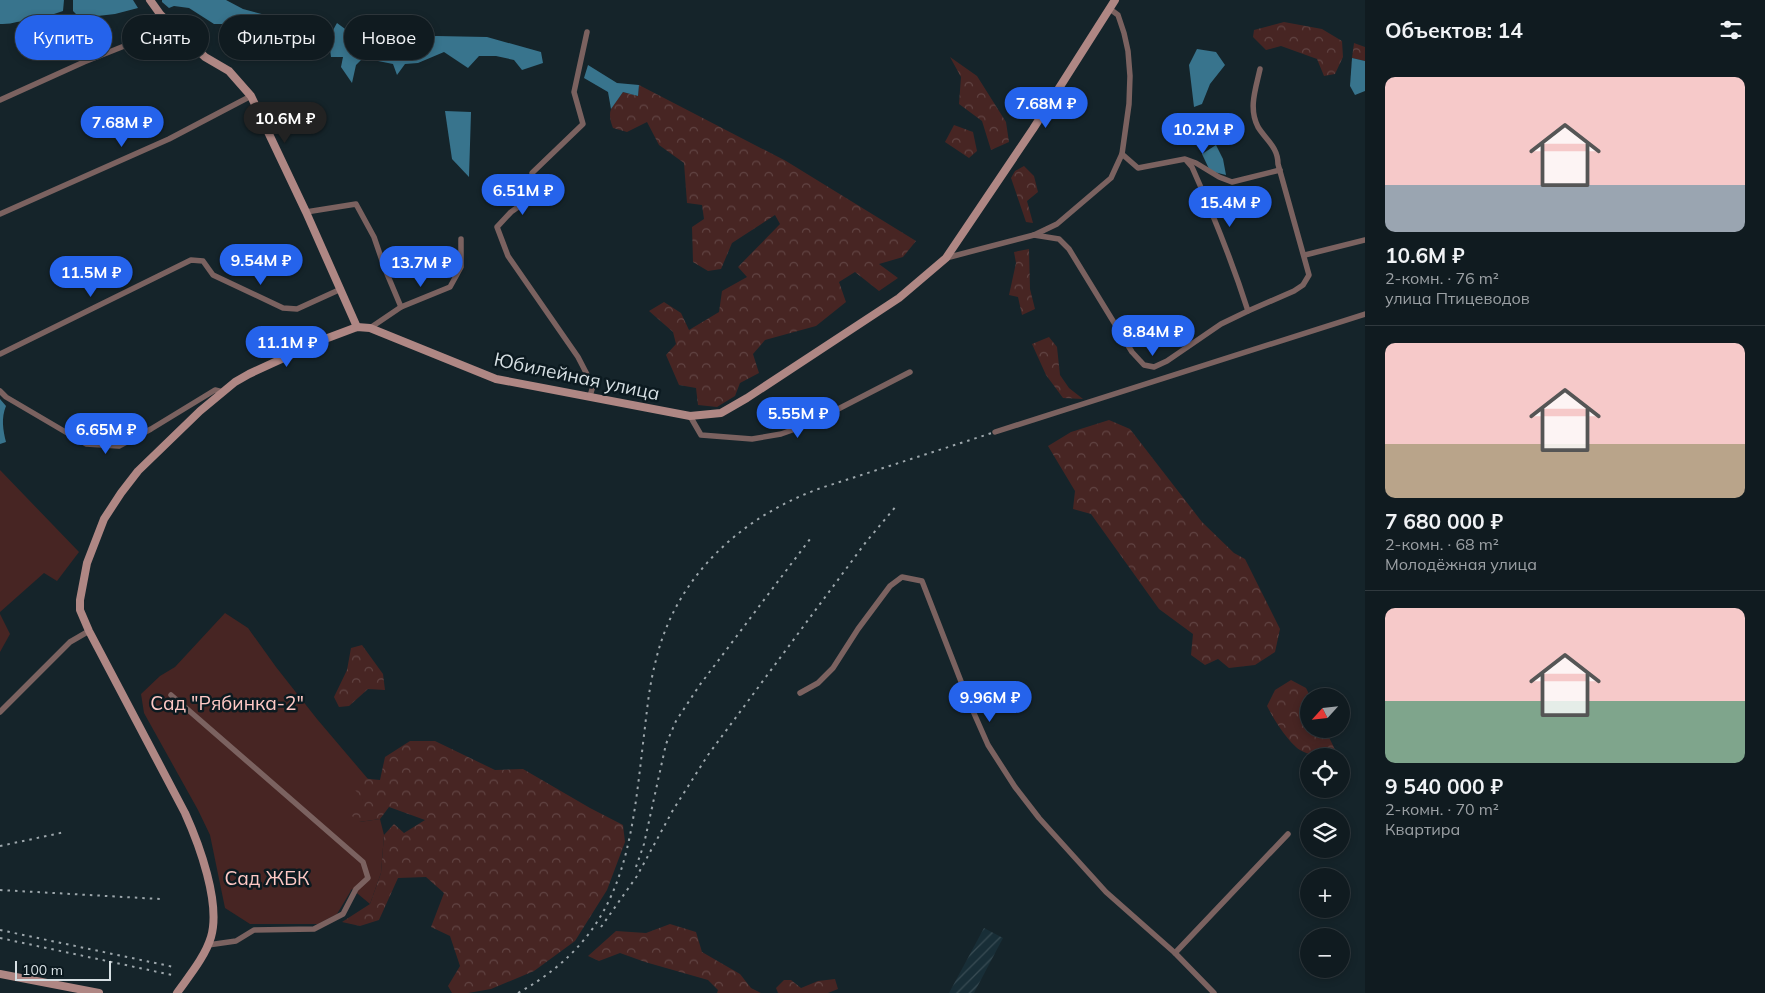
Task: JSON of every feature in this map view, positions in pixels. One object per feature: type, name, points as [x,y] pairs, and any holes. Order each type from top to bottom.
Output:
[{"type":"street","points":[[150,0],[161,15]]},
{"type":"street","name":"Юбилейная улица","points":[[177,993],[208,945],[213,927],[211,893],[207,874],[194,833],[89,631],[80,610],[81,590],[87,562],[108,512],[142,466],[200,411],[249,374],[325,338],[357,327],[370,328],[496,379],[690,416],[721,413],[747,398],[899,298],[946,258],[1115,0]]},
{"type":"street","points":[[946,258],[1034,235],[1057,224],[1111,178],[1122,154],[1129,104],[1130,76],[1128,51],[1118,15],[1110,9]]},
{"type":"street","points":[[587,32],[574,92],[584,124],[532,173],[535,195],[511,212],[496,227],[508,256],[578,357],[593,386],[590,396]]},
{"type":"street","points":[[0,100],[122,47]]},
{"type":"street","points":[[209,59],[229,71],[252,96],[357,327]]},
{"type":"street","points":[[1034,235],[1059,239],[1069,249],[1132,352],[1144,365],[1154,367],[1167,361],[1221,324],[1303,286],[1310,275],[1278,157],[1272,144],[1254,117],[1253,106],[1260,69]]},
{"type":"street","points":[[0,214],[169,139],[252,96]]},
{"type":"street","points":[[1122,154],[1138,168],[1185,159],[1232,182],[1280,170]]},
{"type":"street","points":[[1185,159],[1192,167],[1214,215],[1234,265],[1248,311]]},
{"type":"street","points":[[306,212],[356,204],[374,237],[385,270],[401,307]]},
{"type":"street","points":[[370,328],[401,307],[450,287],[461,267],[461,239]]},
{"type":"street","points":[[1304,255],[1365,240]]},
{"type":"street","points":[[0,354],[191,260],[204,261],[213,275],[283,308],[296,309],[341,289]]},
{"type":"street","points":[[995,432],[1365,314]]},
{"type":"street","points":[[690,416],[701,435],[752,439],[781,434],[809,424],[910,372]]},
{"type":"street","points":[[0,391],[6,397],[86,444],[119,446],[215,390],[223,392]]},
{"type":"street","points":[[800,693],[818,683],[833,668],[858,629],[890,586],[902,577],[922,581],[969,702],[988,745],[1015,787],[1039,818],[1106,892],[1175,953],[1214,993]]},
{"type":"street","points":[[0,712],[70,642],[89,631]]},
{"type":"street","points":[[171,695],[363,862],[368,878],[356,889],[343,914],[314,929],[254,930],[236,941],[208,945]]},
{"type":"street","points":[[1175,953],[1288,834]]},
{"type":"street","points":[[0,974],[99,993]]},
{"type":"shaded area","points":[[984,928],[1003,938],[974,993],[949,993]]},
{"type":"green space","points":[[1284,22],[1322,29],[1342,41],[1343,57],[1335,74],[1324,76],[1317,59],[1281,46],[1266,50],[1253,37],[1254,30]]},
{"type":"green space","points":[[1354,43],[1365,47],[1365,61],[1352,58]]},
{"type":"green space","points":[[950,57],[977,76],[1006,122],[1009,142],[991,150],[982,121],[959,104],[961,77]]},
{"type":"green space","points":[[639,85],[786,161],[916,241],[903,257],[879,264],[898,278],[879,291],[855,272],[839,282],[846,302],[816,326],[765,340],[753,354],[759,373],[740,383],[735,396],[717,407],[698,405],[696,388],[679,385],[666,355],[676,344],[673,332],[649,311],[664,302],[681,313],[689,330],[719,312],[722,291],[747,277],[738,267],[780,224],[775,215],[732,243],[721,269],[708,271],[693,262],[692,227],[704,219],[702,205],[687,203],[684,163],[659,145],[647,122],[627,132],[613,128],[611,122],[610,113],[616,101],[623,92],[638,96]]},
{"type":"green space","points":[[954,125],[973,132],[977,151],[969,158],[945,142]]},
{"type":"green space","points":[[1024,166],[1034,176],[1038,192],[1027,201],[1033,223],[1026,222],[1011,178],[1015,171]]},
{"type":"green space","points":[[1029,249],[1030,289],[1035,309],[1022,315],[1018,297],[1009,295],[1016,263],[1014,252]]},
{"type":"green space","points":[[1049,337],[1057,347],[1060,375],[1069,388],[1083,399],[1063,398],[1046,375],[1032,344]]},
{"type":"green space","points":[[1109,420],[1130,429],[1202,522],[1234,553],[1245,559],[1280,629],[1275,652],[1255,665],[1229,668],[1218,659],[1205,665],[1191,655],[1193,634],[1159,609],[1091,514],[1073,509],[1075,491],[1048,446],[1071,432]]},
{"type":"green space","points":[[0,470],[79,552],[57,581],[44,573],[0,612]]},
{"type":"green space","name":"Сад \"Рябинка-2\"","points":[[225,613],[248,628],[317,719],[368,779],[360,779],[363,800],[359,822],[380,819],[384,835],[381,873],[370,904],[352,889],[337,914],[318,924],[250,924],[225,908],[210,835],[144,713],[141,694],[160,676],[175,667]]},
{"type":"green space","points":[[0,614],[10,634],[0,652]]},
{"type":"green space","points":[[362,645],[383,674],[385,690],[368,689],[349,706],[339,707],[334,697],[347,670],[351,648]]},
{"type":"green space","points":[[1291,680],[1306,688],[1300,688],[1300,738],[1329,738],[1334,748],[1300,748],[1300,750],[1295,746],[1286,736],[1267,706],[1275,690]]},
{"type":"green space","points":[[410,741],[435,741],[495,770],[523,769],[623,825],[625,842],[607,890],[575,941],[534,971],[491,989],[468,993],[452,993],[448,986],[460,966],[450,936],[431,927],[444,893],[426,877],[398,878],[379,920],[360,926],[342,922],[370,904],[381,873],[384,835],[394,824],[404,833],[425,820],[389,807],[380,819],[359,822],[345,810],[363,800],[352,786],[360,778],[380,780],[385,757]]},
{"type":"green space","points":[[670,924],[696,932],[702,952],[740,974],[751,988],[761,993],[717,993],[718,990],[708,980],[620,953],[599,961],[588,956],[616,931],[646,933]]},
{"type":"green space","points":[[835,979],[838,989],[828,993],[778,993],[776,988],[784,980],[791,980],[801,988],[818,981]]},
{"type":"water","points":[[0,0],[64,0],[63,11],[51,15],[15,15],[15,22],[0,24]]},
{"type":"water","points":[[73,0],[133,0],[138,8],[106,15],[77,15],[73,11]]},
{"type":"water","points":[[162,0],[226,0],[243,9],[266,15],[219,15],[219,24],[214,24],[209,21],[209,15],[200,15],[189,8],[174,6],[169,8]]},
{"type":"water","points":[[337,23],[344,28],[344,60],[361,60],[356,65],[352,83],[341,67],[343,57],[334,57],[334,29]]},
{"type":"water","points":[[434,36],[487,37],[541,52],[543,63],[522,70],[514,60],[496,56],[479,56],[468,68],[444,52],[434,56]]},
{"type":"water","points":[[1197,49],[1216,52],[1225,65],[1210,84],[1202,104],[1194,107],[1189,65]]},
{"type":"water","points":[[1352,58],[1365,61],[1365,91],[1355,95],[1350,86]]},
{"type":"water","points":[[373,60],[425,60],[418,63],[405,64],[397,75],[393,64]]},
{"type":"water","points":[[588,65],[617,83],[639,85],[638,96],[623,92],[611,109],[608,92],[584,78]]},
{"type":"water","points":[[445,111],[471,112],[469,177],[452,159]]},
{"type":"water","points":[[1216,145],[1223,159],[1226,175],[1210,171],[1202,154]]},
{"type":"water","points":[[0,399],[6,406],[3,424],[6,442],[0,444]]},
{"type":"railway","points":[[518,993],[554,969],[581,943],[602,914],[617,883],[627,849],[634,813],[648,699],[655,664],[664,633],[678,604],[695,578],[715,555],[738,534],[791,500],[821,488],[995,432]]},
{"type":"railway","points":[[601,927],[637,876],[673,810],[708,755],[866,542],[897,505]]},
{"type":"railway","points":[[636,867],[644,844],[666,744],[676,721],[699,686],[810,539]]},
{"type":"railway","points":[[0,846],[65,832]]},
{"type":"railway","points":[[0,890],[160,899]]},
{"type":"railway","points":[[0,930],[174,967]]},
{"type":"railway","points":[[0,938],[172,975]]},
{"type":"park label","name":"Сад ЖБК","points":[[267,878]]}]
